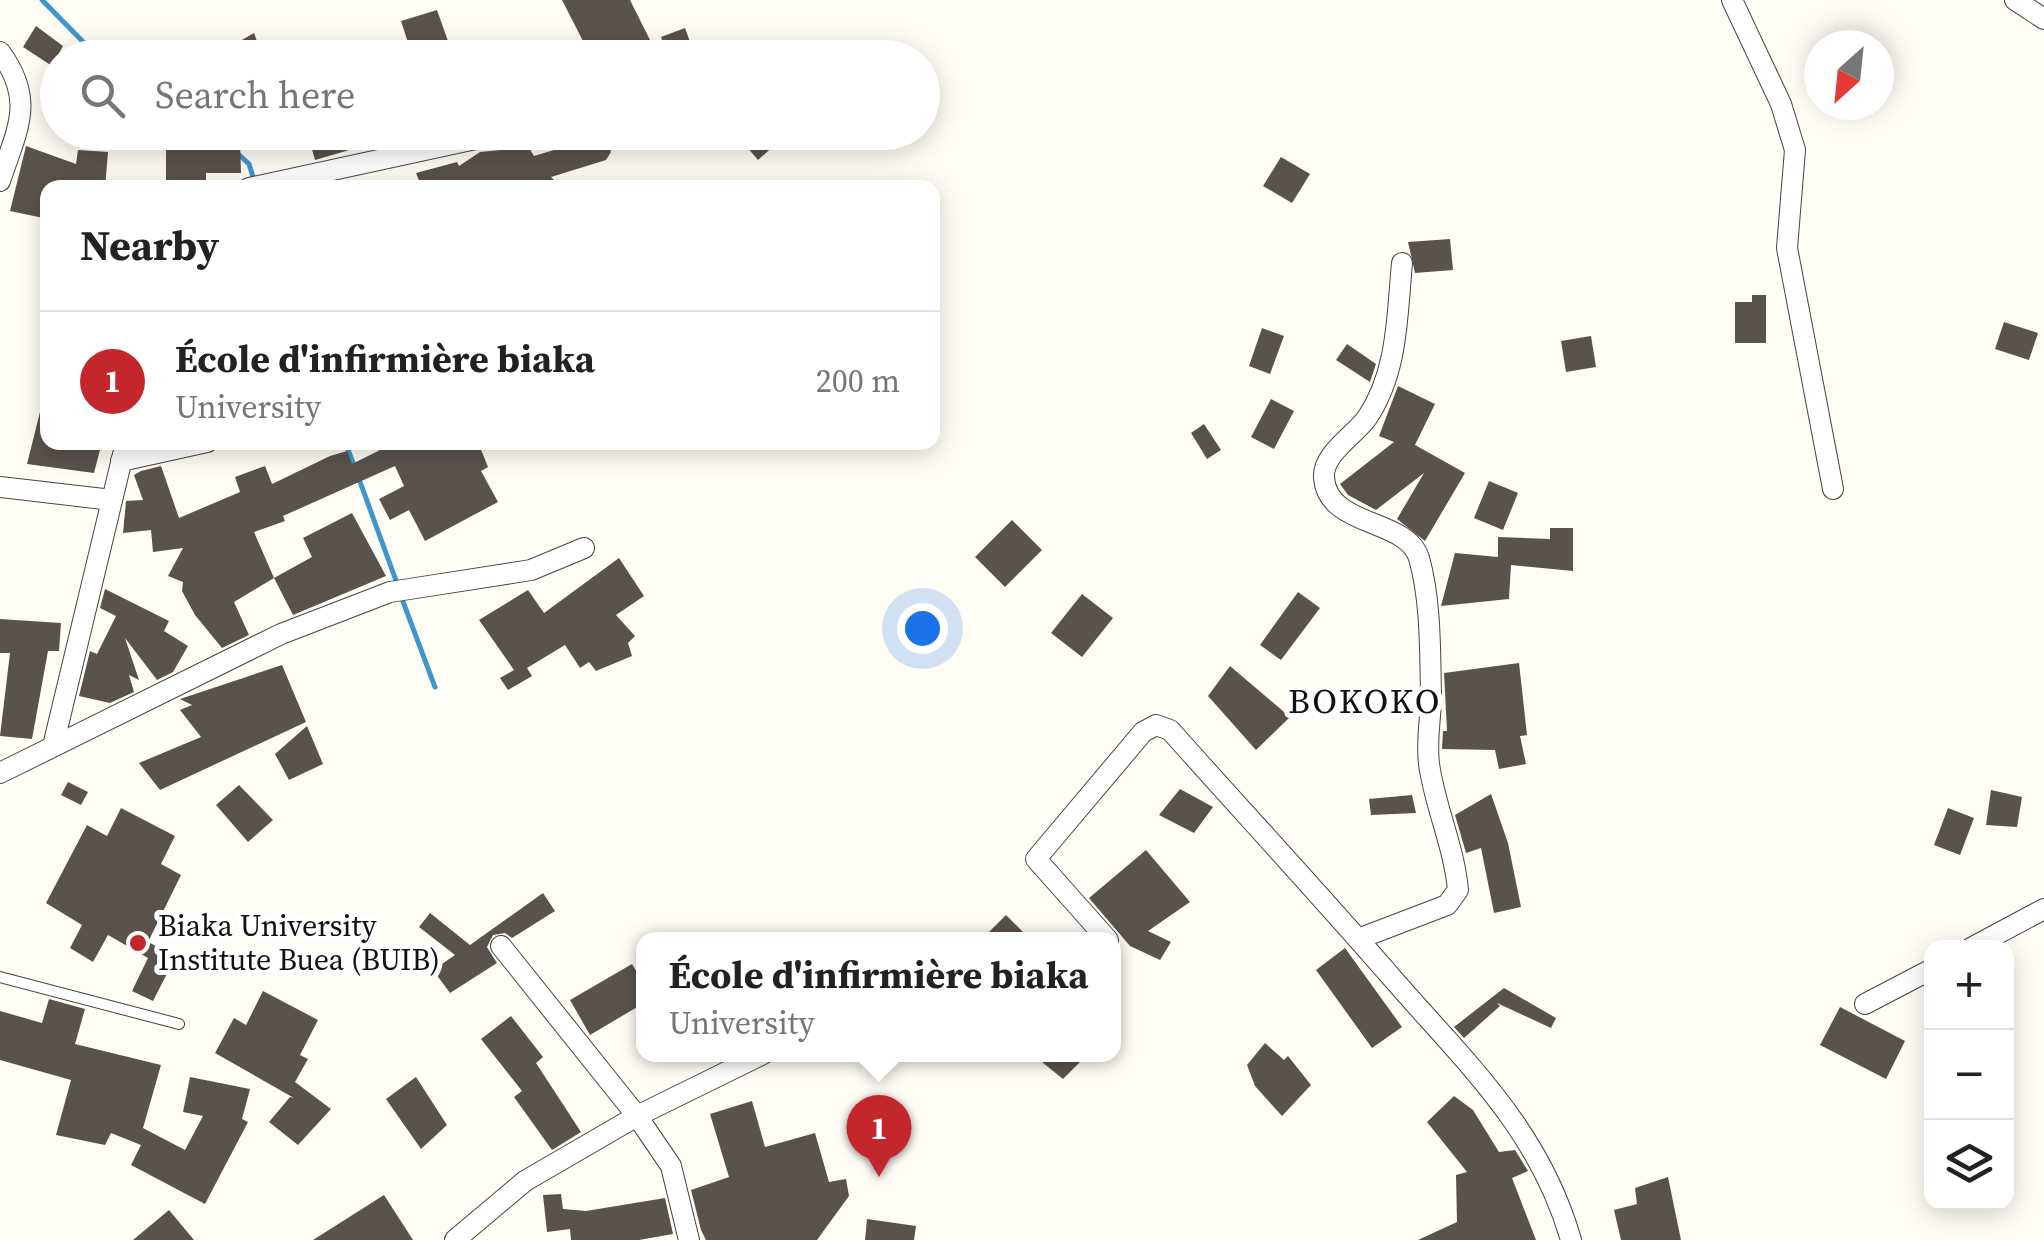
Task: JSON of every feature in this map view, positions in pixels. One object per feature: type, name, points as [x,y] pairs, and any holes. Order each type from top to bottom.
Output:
[{"type":"street","points":[[1732,0],[1781,104],[1794,150],[1787,248],[1832,489]]},
{"type":"street","points":[[2014,0],[2044,20]]},
{"type":"street","points":[[0,52],[14,72],[23,97],[0,181]]},
{"type":"street","points":[[285,180],[424,150]]},
{"type":"street","points":[[1358,939],[1446,905],[1458,890],[1455,853],[1428,759],[1426,592],[1418,553],[1408,543],[1342,509],[1329,494],[1324,478],[1327,462],[1367,418],[1391,371],[1402,264]]},
{"type":"street","points":[[53,746],[124,452]]},
{"type":"street","points":[[0,487],[112,500]]},
{"type":"street","points":[[0,774],[281,634],[390,592],[532,570],[584,548]]},
{"type":"street","points":[[1101,932],[1036,859],[1143,732],[1156,725],[1170,730],[1358,939],[1533,1144],[1559,1200],[1571,1240]]},
{"type":"street","points":[[1987,940],[2044,909]]},
{"type":"street","points":[[501,946],[637,1116],[672,1166],[689,1240]]},
{"type":"street","points":[[1866,1004],[1924,973]]},
{"type":"street","points":[[455,1240],[524,1182],[637,1116],[747,1062]]},
{"type":"lane","points":[[0,977],[179,1024]]},
{"type":"building","points":[[562,0],[630,0],[650,40],[582,40]]},
{"type":"building","points":[[437,10],[448,40],[407,40],[401,21]]},
{"type":"building","points":[[36,26],[55,40],[40,40],[40,58],[23,47]]},
{"type":"building","points":[[685,28],[689,40],[662,40],[661,37]]},
{"type":"building","points":[[26,146],[76,164],[78,150],[108,152],[106,180],[40,180],[40,217],[10,211]]},
{"type":"building","points":[[166,150],[240,150],[241,173],[206,173],[206,180],[166,180]]},
{"type":"building","points":[[312,150],[348,150],[346,151],[315,160]]},
{"type":"building","points":[[530,150],[534,156],[554,150],[611,152],[606,160],[551,177],[554,180],[419,180],[416,173],[457,162],[459,166],[480,152]]},
{"type":"building","points":[[749,150],[769,150],[758,160]]},
{"type":"building","points":[[1281,157],[1310,174],[1292,203],[1263,186]]},
{"type":"building","points":[[1450,239],[1453,270],[1415,273],[1408,242]]},
{"type":"building","points":[[1752,295],[1766,295],[1766,343],[1735,343],[1735,302],[1752,302]]},
{"type":"building","points":[[2004,322],[2038,333],[2029,360],[1995,349]]},
{"type":"building","points":[[1262,328],[1284,336],[1270,374],[1249,366]]},
{"type":"building","points":[[1591,336],[1596,367],[1566,372],[1561,341]]},
{"type":"building","points":[[1347,344],[1376,364],[1370,382],[1336,360]]},
{"type":"building","points":[[1398,386],[1435,404],[1415,445],[1465,473],[1425,541],[1397,519],[1424,473],[1376,510],[1348,495],[1340,484],[1394,442],[1379,436]]},
{"type":"building","points":[[1271,399],[1294,411],[1274,449],[1251,437]]},
{"type":"building","points":[[40,412],[40,450],[100,450],[94,473],[27,464]]},
{"type":"building","points":[[1204,424],[1221,450],[1207,459],[1191,433]]},
{"type":"building","points":[[380,450],[481,450],[488,467],[481,471],[498,502],[425,541],[409,510],[390,520],[379,499],[404,486],[395,466],[283,516],[285,521],[254,532],[274,578],[234,602],[249,635],[222,648],[195,615],[182,591],[183,582],[168,576],[183,548],[153,552],[151,530],[123,533],[126,501],[143,500],[134,475],[141,471],[161,466],[179,518],[240,492],[235,477],[265,466],[272,484],[347,451],[352,464]]},
{"type":"building","points":[[1489,481],[1518,493],[1503,530],[1474,518]]},
{"type":"building","points":[[352,513],[386,576],[293,615],[274,578],[312,557],[303,538]]},
{"type":"building","points":[[1012,520],[1042,550],[1005,587],[975,557]]},
{"type":"building","points":[[1550,528],[1573,528],[1573,571],[1511,565],[1509,599],[1441,606],[1455,553],[1498,557],[1498,537],[1550,539]]},
{"type":"building","points":[[619,558],[644,596],[616,615],[635,636],[628,643],[632,656],[596,671],[589,662],[580,668],[565,645],[527,668],[532,676],[508,690],[500,678],[514,670],[479,620],[528,590],[544,613]]},
{"type":"building","points":[[105,589],[169,621],[164,631],[188,646],[173,672],[157,680],[125,638],[139,680],[129,675],[134,692],[110,703],[79,696],[90,651],[97,654],[116,616],[100,608]]},
{"type":"building","points":[[1298,592],[1320,608],[1281,660],[1260,645]]},
{"type":"building","points":[[1082,594],[1113,618],[1082,657],[1051,633]]},
{"type":"building","points":[[0,619],[61,623],[59,651],[48,651],[32,739],[0,736],[10,653],[0,653]]},
{"type":"building","points":[[1519,663],[1527,735],[1520,736],[1526,764],[1499,769],[1495,750],[1442,749],[1443,731],[1447,731],[1444,673]]},
{"type":"building","points":[[282,665],[306,722],[160,790],[139,763],[201,737],[180,710],[192,705],[180,699]]},
{"type":"building","points":[[1230,666],[1290,717],[1256,750],[1208,696]]},
{"type":"building","points":[[307,726],[323,764],[289,780],[275,754]]},
{"type":"building","points":[[68,782],[88,792],[81,805],[61,795]]},
{"type":"building","points":[[239,785],[273,820],[248,842],[216,805]]},
{"type":"building","points":[[1180,789],[1213,807],[1194,833],[1159,815]]},
{"type":"building","points":[[1991,790],[2022,797],[2017,827],[1986,825]]},
{"type":"building","points":[[1491,794],[1508,843],[1521,907],[1494,913],[1481,848],[1466,853],[1455,815]]},
{"type":"building","points":[[1412,795],[1416,813],[1371,815],[1369,799]]},
{"type":"building","points":[[121,808],[175,836],[161,864],[181,875],[148,942],[176,956],[153,1001],[132,991],[148,958],[108,935],[93,962],[70,948],[82,925],[46,903],[87,825],[107,836]]},
{"type":"building","points":[[1948,808],[1974,818],[1960,855],[1934,845]]},
{"type":"building","points":[[1146,850],[1190,902],[1148,931],[1171,942],[1160,960],[1130,946],[1089,898]]},
{"type":"building","points":[[543,893],[555,911],[512,938],[505,933],[493,935],[487,947],[497,963],[450,993],[433,970],[455,955],[419,927],[430,913],[470,945]]},
{"type":"building","points":[[1006,915],[1023,932],[989,932]]},
{"type":"building","points":[[1345,948],[1402,1027],[1372,1048],[1316,970]]},
{"type":"building","points":[[632,964],[636,971],[636,1008],[590,1035],[570,1000]]},
{"type":"building","points":[[1504,988],[1556,1018],[1551,1028],[1497,1003],[1500,1006],[1464,1038],[1454,1027]]},
{"type":"building","points":[[263,991],[318,1020],[300,1055],[308,1059],[295,1082],[331,1109],[298,1145],[269,1122],[290,1097],[294,1098],[215,1053],[234,1018],[246,1025]]},
{"type":"building","points":[[49,999],[85,1009],[75,1044],[161,1065],[143,1128],[185,1150],[203,1116],[183,1112],[190,1077],[250,1089],[242,1119],[248,1122],[205,1204],[131,1165],[141,1145],[111,1133],[105,1145],[56,1135],[71,1080],[0,1060],[0,1011],[42,1023]]},
{"type":"building","points":[[1840,1007],[1905,1041],[1886,1079],[1820,1045]]},
{"type":"building","points":[[511,1016],[543,1057],[536,1063],[581,1132],[552,1150],[514,1097],[522,1091],[481,1039]]},
{"type":"building","points":[[1265,1043],[1284,1060],[1288,1056],[1311,1085],[1282,1116],[1255,1086],[1247,1065]]},
{"type":"building","points":[[1042,1062],[1080,1062],[1063,1079]]},
{"type":"building","points":[[416,1077],[447,1125],[421,1149],[386,1099]]},
{"type":"building","points":[[1454,1096],[1473,1110],[1499,1152],[1515,1150],[1528,1171],[1512,1178],[1536,1240],[1418,1240],[1457,1222],[1456,1175],[1467,1172],[1427,1122]]},
{"type":"building","points":[[752,1101],[765,1147],[815,1133],[829,1182],[846,1179],[849,1196],[817,1240],[706,1240],[701,1230],[691,1190],[729,1177],[710,1114]]},
{"type":"building","points":[[1668,1177],[1681,1240],[1621,1240],[1614,1210],[1637,1204],[1635,1188]]},
{"type":"building","points":[[561,1194],[563,1209],[586,1211],[665,1198],[673,1234],[639,1240],[571,1240],[570,1229],[547,1232],[543,1195]]},
{"type":"building","points":[[384,1195],[413,1240],[313,1240]]},
{"type":"building","points":[[169,1210],[194,1240],[133,1240]]},
{"type":"building","points":[[867,1219],[916,1226],[914,1240],[865,1240]]},
{"type":"waterway","points":[[42,0],[81,40]]},
{"type":"waterway","points":[[236,152],[249,164],[254,180]]},
{"type":"waterway","points":[[348,450],[355,468]]},
{"type":"waterway","points":[[359,479],[398,586]]},
{"type":"waterway","points":[[401,596],[435,687]]},
{"type":"place","name":"Biaka University Institute Buea (BUIB)","points":[[138,943]]},
{"type":"place","name":"École d'infirmière biaka","points":[[879,1177]]},
{"type":"district","name":"BOKOKO","points":[[1365,701]]}]
